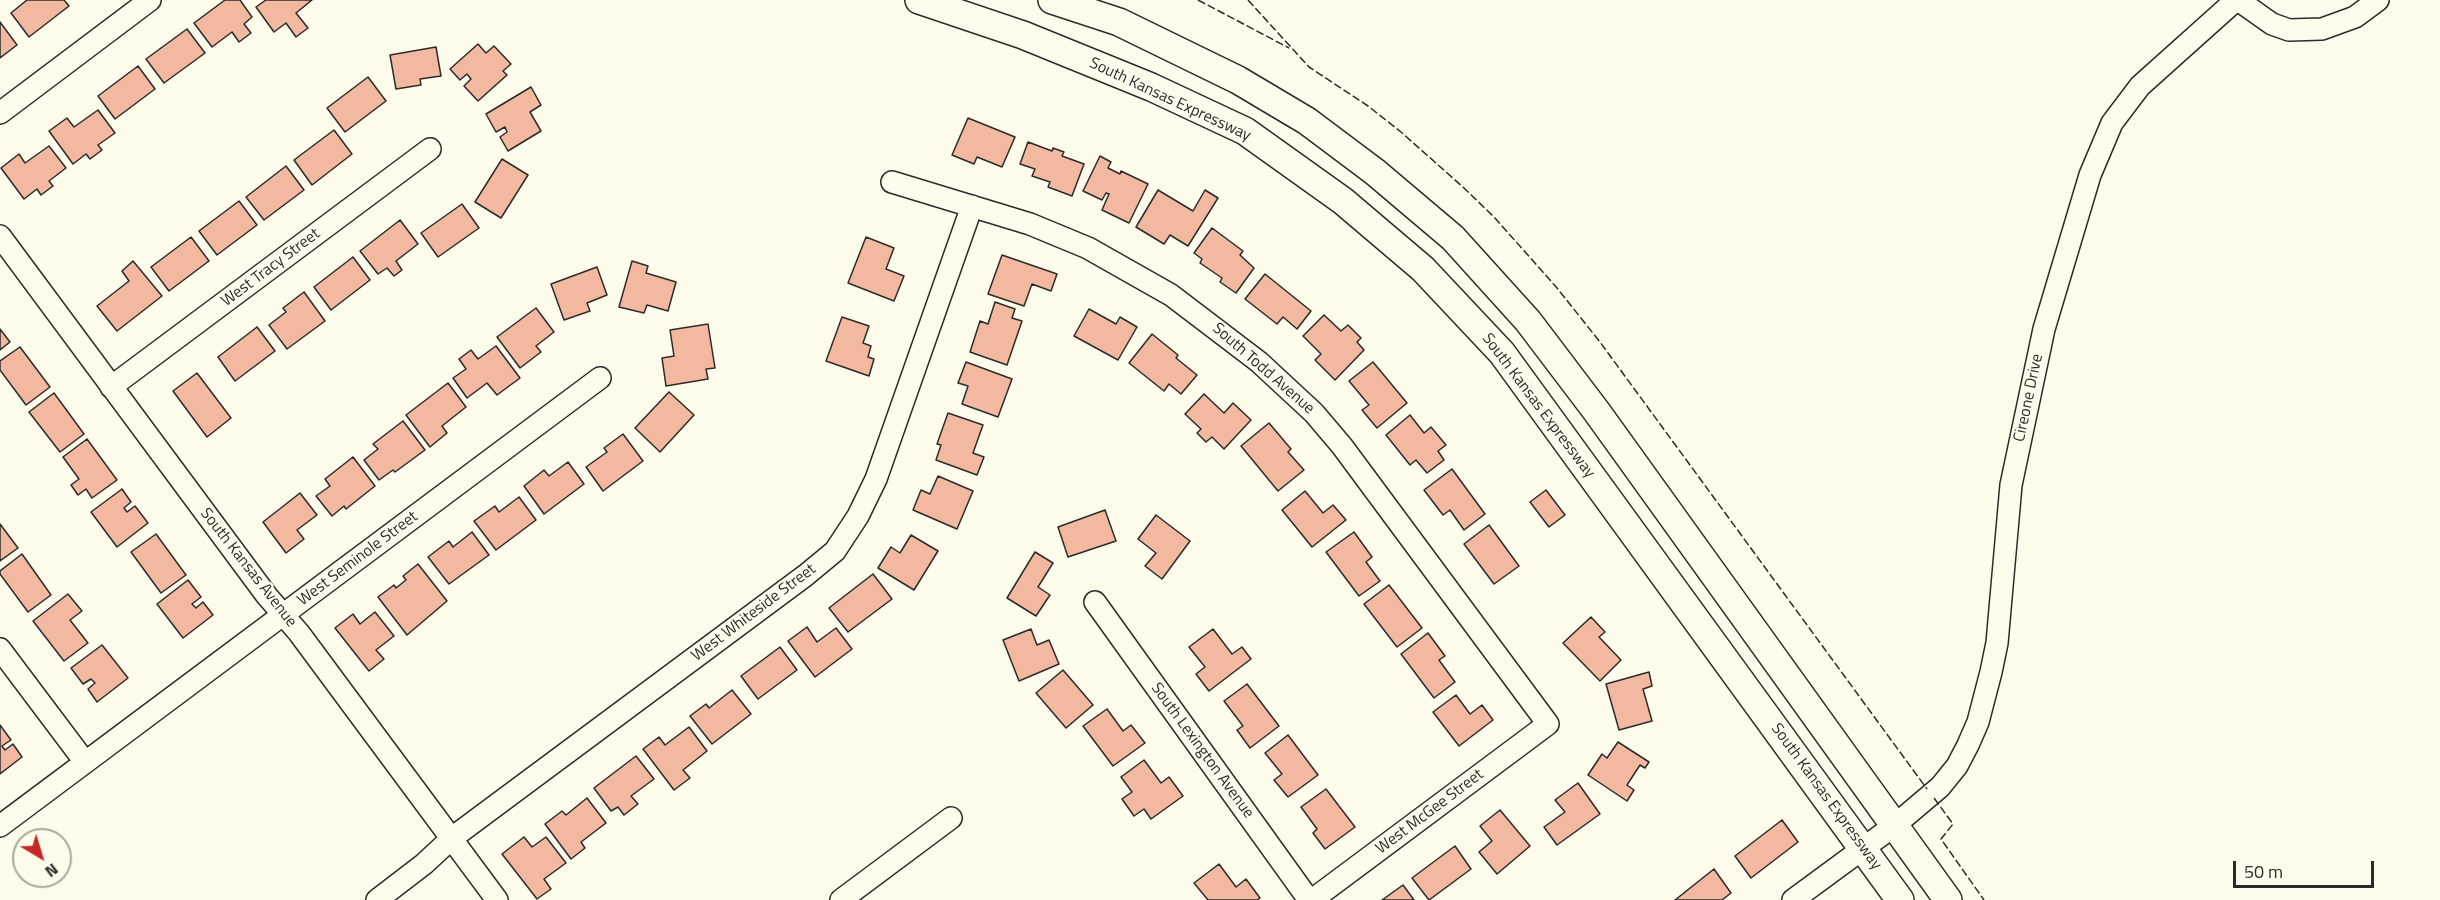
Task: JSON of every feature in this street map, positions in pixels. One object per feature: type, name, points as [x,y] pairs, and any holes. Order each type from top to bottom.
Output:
[{"type":"main road","name":"South Kansas Expressway","points":[[919,0],[1023,35],[1151,87],[1245,131],[1343,201],[1424,269],[1502,353],[1900,900]]},
{"type":"main road","points":[[1053,0],[1119,22],[1238,80],[1288,109],[1375,172],[1453,238],[1528,321],[1597,412],[1948,900]]},
{"type":"street","points":[[0,113],[150,0]]},
{"type":"street","points":[[2237,0],[2272,24],[2289,30],[2322,29],[2355,17],[2378,0]]},
{"type":"street","name":"Cireone Drive","points":[[1793,900],[1895,825],[1940,787],[1957,766],[1978,722],[1992,672],[2011,485],[2044,329],[2090,175],[2112,123],[2140,86],[2237,0]]},
{"type":"street","name":"West Tracy Street","points":[[111,387],[430,148]]},
{"type":"street","name":"South Todd Avenue","points":[[892,182],[1059,236],[1144,278],[1201,316],[1287,387],[1314,413],[1370,480],[1548,724]]},
{"type":"street","name":"West Whiteside Street","points":[[377,900],[424,864],[452,838],[788,589],[835,551],[858,516],[876,479],[972,206]]},
{"type":"street","name":"South Kansas Avenue","points":[[0,236],[497,900]]},
{"type":"street","name":"West Seminole Street","points":[[0,826],[600,378]]},
{"type":"street","name":"South Lexington Avenue","points":[[1095,602],[1311,900]]},
{"type":"street","points":[[0,649],[85,762]]},
{"type":"street","name":"West McGee Street","points":[[1311,900],[1548,724]]},
{"type":"street","points":[[841,900],[951,818]]},
{"type":"building","points":[[27,0],[64,0],[69,6],[29,37],[11,13]]},
{"type":"building","points":[[225,0],[240,0],[252,17],[244,24],[251,33],[239,42],[232,32],[212,47],[194,23]]},
{"type":"building","points":[[266,0],[312,0],[296,13],[308,28],[296,37],[286,23],[274,32],[256,7]]},
{"type":"building","points":[[0,22],[17,45],[0,58]]},
{"type":"building","points":[[187,29],[205,53],[164,83],[146,59]]},
{"type":"building","points":[[478,44],[486,53],[494,46],[511,64],[503,71],[507,75],[478,101],[464,86],[471,79],[467,74],[460,80],[450,69]]},
{"type":"building","points":[[436,47],[441,76],[420,79],[421,85],[396,89],[390,55]]},
{"type":"building","points":[[138,66],[155,89],[115,119],[98,96]]},
{"type":"building","points":[[368,77],[386,101],[345,132],[327,108]]},
{"type":"building","points":[[531,87],[541,105],[530,112],[541,131],[508,151],[500,137],[507,132],[505,127],[496,132],[486,114]]},
{"type":"building","points":[[98,110],[115,133],[98,145],[102,150],[90,159],[86,154],[73,164],[49,131],[67,118],[74,127]]},
{"type":"building","points":[[968,118],[1015,137],[1002,167],[977,157],[974,164],[952,155]]},
{"type":"building","points":[[334,130],[352,154],[312,185],[294,160]]},
{"type":"building","points":[[1028,142],[1052,151],[1053,148],[1064,152],[1062,156],[1084,164],[1072,196],[1048,187],[1050,182],[1032,176],[1035,169],[1020,164]]},
{"type":"building","points":[[49,146],[66,168],[49,181],[53,186],[41,195],[37,189],[24,199],[1,168],[19,154],[25,163]]},
{"type":"building","points":[[1100,156],[1111,162],[1108,168],[1120,174],[1121,171],[1148,184],[1129,223],[1102,210],[1109,194],[1106,193],[1102,200],[1083,191]]},
{"type":"building","points":[[502,159],[528,175],[501,218],[475,202]]},
{"type":"building","points":[[286,166],[304,190],[264,220],[246,197]]},
{"type":"building","points":[[1158,190],[1193,211],[1205,190],[1218,198],[1188,246],[1170,235],[1164,244],[1136,227]]},
{"type":"building","points":[[239,201],[257,225],[217,255],[199,231]]},
{"type":"building","points":[[462,204],[479,228],[438,257],[421,233]]},
{"type":"building","points":[[400,220],[418,244],[396,261],[402,270],[394,276],[387,268],[378,274],[360,251]]},
{"type":"building","points":[[1212,228],[1243,251],[1240,255],[1254,268],[1236,293],[1220,282],[1222,278],[1200,263],[1202,259],[1194,253]]},
{"type":"building","points":[[191,237],[209,261],[169,291],[151,267]]},
{"type":"building","points":[[866,237],[894,248],[886,269],[904,276],[894,301],[848,283]]},
{"type":"building","points":[[1002,255],[1057,274],[1051,291],[1032,284],[1024,306],[988,294]]},
{"type":"building","points":[[353,257],[370,280],[331,310],[314,287]]},
{"type":"building","points":[[133,261],[162,296],[117,331],[97,306],[129,281],[122,271]]},
{"type":"building","points":[[632,261],[648,266],[646,273],[676,282],[668,311],[647,305],[644,313],[619,307]]},
{"type":"building","points":[[597,267],[607,295],[587,303],[590,311],[564,320],[551,284]]},
{"type":"building","points":[[1265,274],[1311,311],[1297,329],[1283,317],[1277,324],[1245,299]]},
{"type":"building","points":[[304,292],[325,321],[287,349],[269,325],[286,312],[283,308]]},
{"type":"building","points":[[995,302],[1015,309],[1012,318],[1022,321],[1007,365],[970,352],[980,321],[988,324]]},
{"type":"building","points":[[536,308],[554,332],[536,346],[541,352],[520,368],[497,337]]},
{"type":"building","points":[[1089,309],[1116,324],[1120,317],[1137,327],[1118,360],[1074,336]]},
{"type":"building","points":[[1324,315],[1341,331],[1348,325],[1361,338],[1357,342],[1364,350],[1335,380],[1315,360],[1321,354],[1303,336]]},
{"type":"building","points":[[842,317],[869,326],[863,343],[871,346],[868,357],[874,359],[869,376],[826,361]]},
{"type":"building","points":[[708,324],[715,368],[706,369],[708,379],[666,386],[662,358],[674,356],[670,330]]},
{"type":"building","points":[[257,327],[275,351],[235,381],[218,357]]},
{"type":"building","points":[[0,329],[10,342],[0,350]]},
{"type":"building","points":[[1152,334],[1178,355],[1176,358],[1197,375],[1181,394],[1169,384],[1164,391],[1129,363]]},
{"type":"building","points":[[496,346],[520,378],[497,395],[487,383],[467,398],[453,378],[466,369],[459,359],[471,350],[478,359]]},
{"type":"building","points":[[20,347],[50,387],[26,405],[0,370],[0,361]]},
{"type":"building","points":[[966,362],[1012,379],[998,417],[962,404],[968,386],[958,383]]},
{"type":"building","points":[[1373,362],[1407,403],[1377,428],[1362,410],[1369,405],[1349,381]]},
{"type":"building","points":[[197,373],[231,418],[207,437],[173,391]]},
{"type":"building","points":[[448,383],[466,407],[442,426],[447,433],[430,447],[406,415]]},
{"type":"building","points":[[669,392],[694,415],[660,452],[635,428]]},
{"type":"building","points":[[54,393],[84,434],[60,452],[29,412]]},
{"type":"building","points":[[1204,394],[1224,413],[1233,403],[1251,420],[1224,449],[1212,437],[1206,442],[1197,433],[1201,429],[1185,414]]},
{"type":"building","points":[[948,413],[983,425],[973,453],[984,457],[977,475],[936,460],[941,445],[937,444]]},
{"type":"building","points":[[1410,415],[1424,433],[1431,427],[1446,445],[1438,451],[1444,460],[1427,473],[1416,460],[1410,465],[1386,435]]},
{"type":"building","points":[[403,421],[425,450],[395,472],[393,470],[379,480],[364,460],[378,449],[373,444]]},
{"type":"building","points":[[1269,423],[1291,449],[1288,452],[1304,470],[1278,491],[1241,446]]},
{"type":"building","points":[[623,434],[643,461],[603,491],[586,467],[607,452],[604,448]]},
{"type":"building","points":[[87,439],[117,480],[92,498],[86,489],[78,495],[71,485],[79,479],[63,457]]},
{"type":"building","points":[[353,457],[375,486],[346,509],[344,506],[332,516],[316,496],[330,486],[325,479]]},
{"type":"building","points":[[568,462],[584,484],[544,514],[524,486],[544,470],[549,476]]},
{"type":"building","points":[[1452,469],[1485,514],[1464,530],[1450,510],[1443,515],[1424,490]]},
{"type":"building","points":[[938,476],[973,491],[957,529],[913,510],[921,490],[930,494]]},
{"type":"building","points":[[122,489],[131,502],[124,508],[127,512],[135,506],[148,523],[117,547],[91,512]]},
{"type":"building","points":[[1546,490],[1565,515],[1549,527],[1530,502]]},
{"type":"building","points":[[1305,491],[1323,513],[1333,505],[1346,520],[1312,547],[1282,510]]},
{"type":"building","points":[[300,493],[317,515],[297,530],[304,539],[286,553],[263,522]]},
{"type":"building","points":[[519,497],[536,520],[496,550],[474,521],[495,506],[499,512]]},
{"type":"building","points":[[1105,510],[1116,541],[1068,557],[1058,527]]},
{"type":"building","points":[[1156,515],[1190,541],[1162,579],[1145,566],[1156,553],[1138,539]]},
{"type":"building","points":[[0,524],[18,548],[0,561]]},
{"type":"building","points":[[1489,525],[1519,566],[1494,584],[1464,544]]},
{"type":"building","points":[[472,532],[489,555],[449,584],[428,557],[449,541],[453,547]]},
{"type":"building","points":[[1354,532],[1372,557],[1366,562],[1380,581],[1359,596],[1326,552]]},
{"type":"building","points":[[156,534],[186,575],[161,593],[131,552]]},
{"type":"building","points":[[911,535],[938,551],[914,590],[878,568],[891,547],[900,553]]},
{"type":"building","points":[[1035,552],[1053,563],[1038,587],[1050,595],[1036,616],[1007,598]]},
{"type":"building","points":[[22,554],[51,595],[28,612],[0,574],[0,571]]},
{"type":"building","points":[[418,564],[447,601],[407,635],[378,597],[394,585],[396,588],[406,580],[403,576]]},
{"type":"building","points":[[873,574],[892,599],[848,632],[829,608]]},
{"type":"building","points":[[188,580],[201,597],[192,604],[196,608],[203,602],[213,615],[183,638],[157,604]]},
{"type":"building","points":[[1389,585],[1422,628],[1397,647],[1364,604]]},
{"type":"building","points":[[68,594],[82,611],[70,620],[88,643],[64,661],[33,621]]},
{"type":"building","points":[[375,612],[394,636],[376,650],[384,659],[369,671],[335,628],[353,614],[360,624]]},
{"type":"building","points":[[1591,617],[1605,632],[1599,637],[1621,660],[1600,681],[1563,643]]},
{"type":"building","points":[[807,627],[817,642],[836,628],[852,649],[815,677],[788,641]]},
{"type":"building","points":[[1031,629],[1037,645],[1049,640],[1059,664],[1019,681],[1003,640]]},
{"type":"building","points":[[1213,629],[1232,654],[1242,647],[1251,659],[1209,691],[1196,674],[1205,667],[1189,647]]},
{"type":"building","points":[[1428,633],[1445,656],[1439,660],[1455,682],[1434,698],[1401,654]]},
{"type":"building","points":[[102,645],[128,678],[97,702],[88,689],[95,683],[91,679],[83,684],[71,668]]},
{"type":"building","points":[[780,647],[797,670],[758,699],[741,676]]},
{"type":"building","points":[[1063,670],[1093,705],[1066,728],[1036,693]]},
{"type":"building","points":[[1649,672],[1652,686],[1643,689],[1652,721],[1619,730],[1606,684]]},
{"type":"building","points":[[1247,684],[1279,726],[1250,748],[1237,730],[1243,726],[1224,701]]},
{"type":"building","points":[[732,690],[751,714],[712,744],[690,716],[706,704],[709,708]]},
{"type":"building","points":[[1456,695],[1470,714],[1482,705],[1493,720],[1459,746],[1433,712]]},
{"type":"building","points":[[1107,709],[1123,731],[1131,725],[1145,743],[1113,766],[1083,726]]},
{"type":"building","points":[[0,725],[11,740],[2,746],[5,750],[13,744],[22,757],[0,774]]},
{"type":"building","points":[[689,727],[707,751],[683,770],[690,778],[674,790],[643,749],[659,737],[665,745]]},
{"type":"building","points":[[1288,735],[1318,775],[1288,797],[1274,780],[1282,774],[1265,753]]},
{"type":"building","points":[[1618,742],[1649,762],[1645,768],[1640,765],[1627,785],[1634,790],[1627,801],[1588,775],[1602,754],[1607,758]]},
{"type":"building","points":[[636,756],[654,779],[631,796],[638,804],[624,815],[618,807],[611,811],[594,788]]},
{"type":"building","points":[[1144,760],[1161,783],[1169,777],[1183,796],[1151,819],[1144,809],[1134,816],[1122,799],[1132,792],[1121,777]]},
{"type":"building","points":[[1578,783],[1600,814],[1557,845],[1544,827],[1565,812],[1555,800]]},
{"type":"building","points":[[1326,789],[1355,827],[1325,849],[1313,833],[1317,829],[1301,807]]},
{"type":"building","points":[[587,798],[606,823],[581,842],[585,848],[571,859],[545,824],[562,811],[566,815]]},
{"type":"building","points":[[1500,810],[1530,846],[1497,874],[1479,852],[1492,841],[1480,826]]},
{"type":"building","points":[[1782,820],[1798,842],[1751,878],[1735,856]]},
{"type":"building","points":[[524,837],[532,847],[546,837],[566,863],[544,879],[551,889],[537,899],[502,854]]},
{"type":"building","points":[[1455,846],[1471,869],[1429,900],[1412,878]]},
{"type":"building","points":[[1219,864],[1236,887],[1246,879],[1260,898],[1257,900],[1208,900],[1194,883]]},
{"type":"building","points":[[1714,869],[1731,893],[1722,900],[1675,900]]},
{"type":"building","points":[[1403,885],[1414,900],[1382,900]]},
{"type":"fence","points":[[1198,0],[1289,48]]},
{"type":"fence","points":[[1248,0],[1309,67],[1368,106],[1464,188],[1495,218],[1557,288],[1600,342],[1927,789]]},
{"type":"fence","points":[[1934,798],[1953,824],[1941,839],[1984,900]]}]
